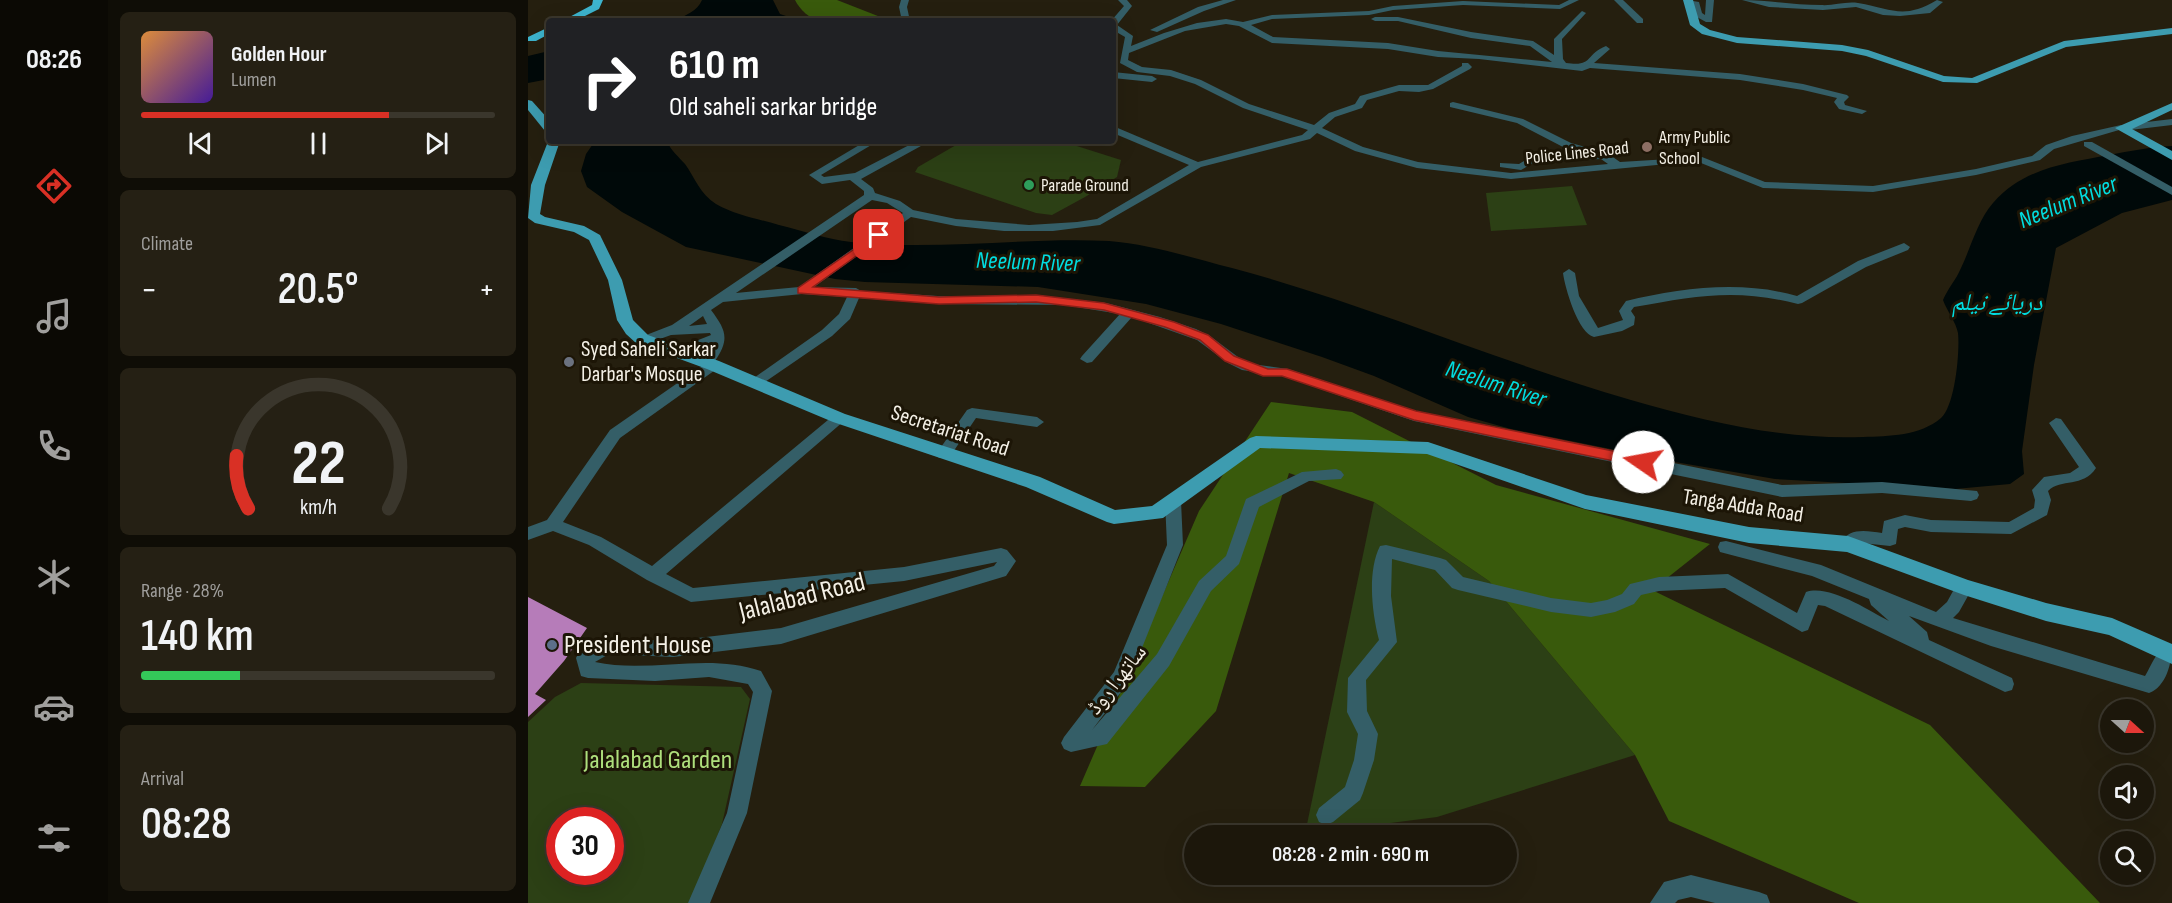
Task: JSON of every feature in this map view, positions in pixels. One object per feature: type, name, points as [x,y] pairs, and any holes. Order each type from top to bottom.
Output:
[{"type":"highway","points":[[573,18],[596,7],[598,0]]},
{"type":"highway","points":[[529,41],[546,32]]},
{"type":"main road","points":[[1690,0],[1695,25],[1707,32],[1737,40],[1842,48],[1868,53],[1942,79],[1973,81],[2064,44],[2172,31]]},
{"type":"main road","points":[[528,103],[546,124]]},
{"type":"main road","points":[[2172,106],[2155,112],[2127,130],[2172,156]]},
{"type":"main road","name":"Secretariat Road","points":[[553,144],[537,185],[530,214],[540,220],[579,229],[595,238],[615,280],[628,327],[646,340],[839,418],[1033,482],[1114,517],[1156,513],[1173,501]]},
{"type":"main road","name":"Tanga Adda Road","points":[[1173,501],[1256,442],[1428,448],[1585,502],[1749,536],[1848,544],[1964,587],[2046,612],[2112,627],[2149,642],[2170,654]]},
{"type":"street","points":[[905,0],[903,7],[905,18]]},
{"type":"street","points":[[1116,21],[1128,6],[1122,0]]},
{"type":"street","points":[[1116,27],[1128,36],[1148,33],[1201,9],[1232,0]]},
{"type":"street","points":[[1126,51],[1160,35],[1220,22],[1243,24],[1272,17],[1369,13],[1393,8],[1429,8],[1462,3],[1560,7],[1575,0]]},
{"type":"street","points":[[1618,0],[1641,21]]},
{"type":"street","points":[[1690,0],[1696,4],[1698,14],[1709,21],[1710,0]]},
{"type":"street","points":[[1746,0],[1769,5],[1823,8],[1856,5],[1883,13],[1900,14],[1927,11],[1939,2]]},
{"type":"street","points":[[1563,66],[1559,59],[1558,39],[1582,13]]},
{"type":"street","points":[[1375,19],[1398,19],[1471,35],[1533,44],[1563,66]]},
{"type":"street","points":[[1243,24],[1259,35],[1272,39],[1388,46],[1438,54],[1479,56],[1582,68],[1589,65],[1608,69],[1696,72],[1789,83],[1844,97],[1839,102],[1842,107],[1862,111]]},
{"type":"street","points":[[1126,51],[1128,36]]},
{"type":"street","points":[[1589,65],[1593,58],[1606,48]]},
{"type":"street","name":"Police Lines Road","points":[[1126,51],[1123,61],[1140,70],[1185,78],[1246,106],[1316,129],[1359,148],[1417,165],[1511,176],[1667,161],[1702,160],[1763,185],[1873,189],[1976,172],[2036,158],[2050,147],[2076,138],[2172,122]]},
{"type":"street","points":[[666,334],[870,196],[892,200],[909,213],[982,227],[1083,226],[1100,222],[1197,165],[1306,137],[1332,115],[1359,106],[1363,98],[1393,89],[1430,87],[1444,81],[1467,66],[1465,65]]},
{"type":"street","points":[[1116,75],[1158,79],[1185,78]]},
{"type":"street","points":[[1453,105],[1520,121],[1567,145],[1584,148],[1606,157],[1618,166]]},
{"type":"street","points":[[1116,130],[1197,165]]},
{"type":"street","points":[[868,144],[814,175],[822,180],[858,176],[919,144]]},
{"type":"street","points":[[2088,144],[2172,192]]},
{"type":"street","points":[[1495,164],[1521,166],[1532,159],[1606,157]]},
{"type":"street","points":[[858,176],[857,182],[869,190],[870,196]]},
{"type":"street","points":[[803,289],[909,213]]},
{"type":"street","points":[[1569,273],[1573,296],[1594,333],[1617,328],[1629,322],[1625,311],[1630,304],[1701,292],[1737,290],[1777,292],[1798,300],[1862,264],[1904,247]]},
{"type":"street","points":[[723,296],[803,289],[939,300],[1044,299],[1104,307],[1204,338],[1230,358],[1267,373],[1283,372],[1403,412],[1449,423],[1782,491],[1802,492],[1873,487],[1971,495]]},
{"type":"street","points":[[756,383],[827,333],[845,316],[856,292]]},
{"type":"street","points":[[528,534],[554,524],[615,434],[709,364],[716,351],[718,333],[704,309]]},
{"type":"street","points":[[1087,359],[1128,313]]},
{"type":"street","points":[[646,340],[689,329],[718,333]]},
{"type":"street","points":[[678,353],[718,333]]},
{"type":"street","points":[[944,454],[972,413],[1037,422]]},
{"type":"street","points":[[653,575],[839,418]]},
{"type":"street","points":[[1848,544],[1859,536],[1890,540],[1890,525],[1905,521],[1931,526],[2012,528],[2041,512],[2043,500],[2040,490],[2049,482],[2074,477],[2088,468],[2056,423]]},
{"type":"street","name":"ساتھرا روڈ","points":[[1173,501],[1175,545],[1125,666],[1071,743],[1100,738],[1162,660],[1205,586],[1233,559],[1252,503],[1307,476],[1336,475]]},
{"type":"street","name":"Jalalabad Road","points":[[554,524],[595,541],[691,595],[904,574],[1001,555],[1008,561],[1000,571],[780,636],[673,649],[607,646],[585,658],[588,670],[655,673],[709,669],[754,677],[763,691],[737,813],[699,903]]},
{"type":"street","points":[[1726,547],[1815,570],[1939,621],[1998,642],[2056,656],[2149,685],[2170,654]]},
{"type":"street","points":[[1326,815],[1353,793],[1364,760],[1368,734],[1357,712],[1357,678],[1388,642],[1382,623],[1384,591],[1382,563],[1386,551],[1440,565],[1458,583],[1551,604],[1591,610],[1609,607],[1628,599],[1636,589],[1659,584],[1728,581],[1802,625],[1805,611],[1812,597],[1828,599],[2005,684]]},
{"type":"street","points":[[1939,621],[1953,607],[1964,587]]},
{"type":"street","points":[[1866,590],[1910,628],[1953,660]]},
{"type":"street","points":[[1667,897],[1691,886],[1759,903]]},
{"type":"green space","points":[[795,0],[837,0],[883,18],[812,18],[799,7]]},
{"type":"green space","name":"Parade Ground","points":[[958,144],[1070,144],[1121,160],[1117,177],[1052,215],[1036,213],[915,172],[918,167]]},
{"type":"green space","points":[[1572,186],[1587,225],[1491,231],[1486,193]]},
{"type":"green space","points":[[1271,402],[1352,412],[1496,485],[1710,544],[1652,590],[1930,725],[2100,903],[1859,903],[1669,821],[1635,755],[1489,581],[1374,502],[1289,473],[1216,711],[1145,787],[1080,786],[1199,511]]},
{"type":"green space","points":[[1374,502],[1489,581],[1635,755],[1437,817],[1375,825],[1307,825]]},
{"type":"green space","name":"Jalalabad Garden","points":[[581,683],[741,687],[750,699],[722,824],[690,903],[528,903],[528,722],[555,697]]},
{"type":"water","points":[[702,0],[773,0],[780,14],[792,18],[680,18],[700,4]]},
{"type":"water","points":[[546,52],[546,80],[528,83],[528,56]]},
{"type":"water","name":"دریائے نیلم","points":[[593,144],[669,144],[702,191],[716,204],[747,216],[851,242],[948,245],[1077,240],[1140,245],[1282,282],[1581,385],[1660,408],[1746,428],[1804,436],[1833,437],[1883,436],[1914,432],[1933,424],[1946,412],[1956,378],[1958,333],[1943,300],[1988,210],[2005,191],[2032,175],[2062,164],[2172,146],[2172,200],[2122,213],[2056,248],[2034,365],[2022,451],[2024,474],[2010,484],[1955,489],[1775,479],[1675,462],[1511,429],[1468,417],[1374,376],[1322,357],[1221,324],[1146,304],[1038,287],[865,282],[835,279],[686,247],[622,212],[587,187],[581,171],[586,154]]},
{"type":"building","name":"President House","points":[[528,597],[587,628],[564,661],[535,694],[546,700],[528,717]]},
{"type":"place","name":"Army Public School","points":[[1647,147]]},
{"type":"place","name":"Parade Ground","points":[[1029,185]]},
{"type":"place","name":"Syed Saheli Sarkar Darbar's Mosque","points":[[569,362]]},
{"type":"place","name":"President House","points":[[552,645]]},
{"type":"route","points":[[879,235],[802,290],[856,292],[883,297],[939,300],[1036,299],[1104,307],[1170,325],[1204,338],[1234,361],[1267,373],[1283,372],[1414,416],[1643,462]]},
{"type":"water label","name":"Neelum River","points":[[2068,202]]},
{"type":"water label","name":"Neelum River","points":[[1028,262]]},
{"type":"water label","name":"Neelum River","points":[[1496,384]]}]
